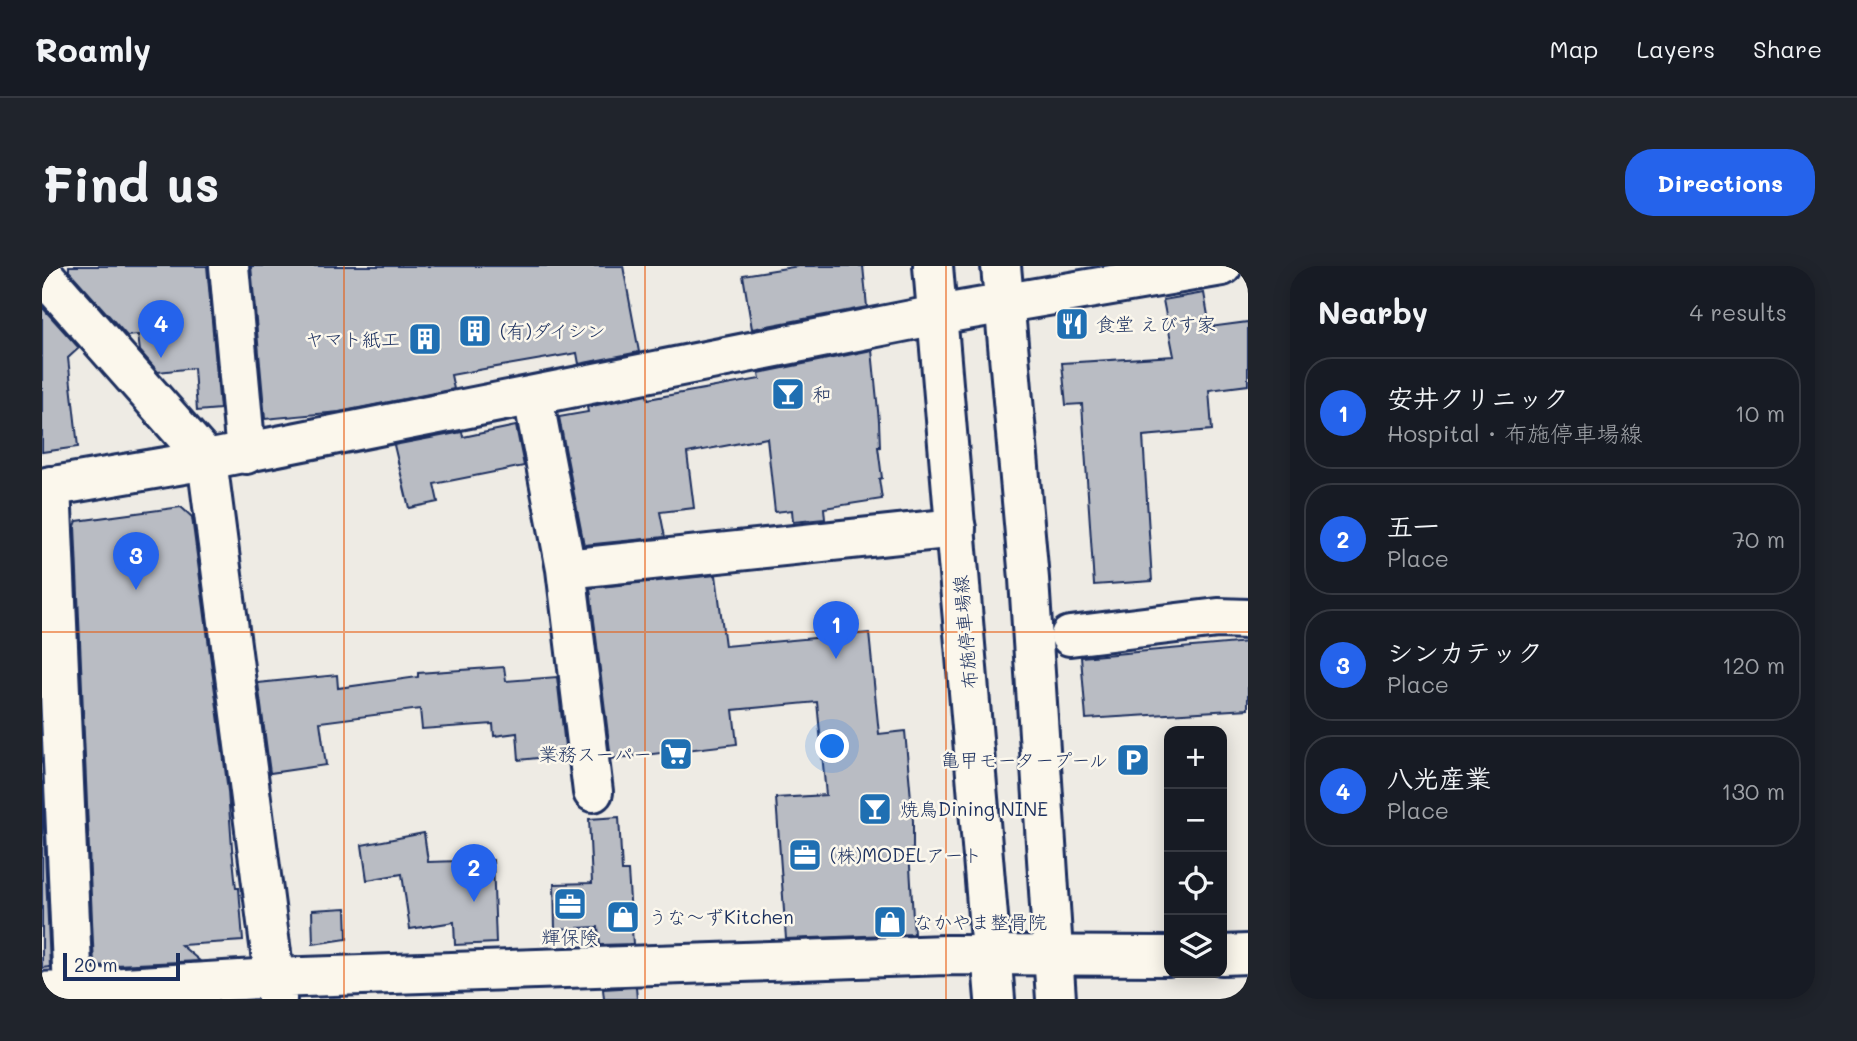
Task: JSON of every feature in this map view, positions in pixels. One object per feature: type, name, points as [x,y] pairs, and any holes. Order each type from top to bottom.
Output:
[{"type":"street","points":[[229,266],[246,454]]},
{"type":"street","name":"布施停車場線","points":[[933,266],[995,999]]},
{"type":"street","points":[[1000,266],[1029,579],[1056,999]]},
{"type":"street","points":[[1164,956],[992,954],[275,989],[58,991],[46,487],[246,454],[937,315],[1222,266]]},
{"type":"street","points":[[42,273],[207,460],[275,989]]},
{"type":"street","points":[[533,397],[566,569],[593,792]]},
{"type":"street","points":[[566,569],[956,527]]},
{"type":"street","points":[[1070,636],[1218,618],[1248,619]]},
{"type":"street","points":[[1227,955],[1248,954]]},
{"type":"building","points":[[69,266],[207,266],[220,409],[197,411],[194,368],[158,372],[140,351],[138,335],[127,336],[69,271]]},
{"type":"building","points":[[251,266],[623,266],[639,352],[579,364],[577,353],[484,369],[451,375],[454,389],[339,412],[265,419]]},
{"type":"building","points":[[799,266],[863,266],[867,307],[752,329],[743,275]]},
{"type":"building","points":[[1204,293],[1210,327],[1248,322],[1248,385],[1209,390],[1212,430],[1143,436],[1152,581],[1094,585],[1082,404],[1066,405],[1062,363],[1174,356],[1163,300]]},
{"type":"building","points":[[42,307],[79,348],[68,358],[78,447],[42,452]]},
{"type":"building","points":[[872,350],[879,421],[878,447],[882,478],[879,479],[882,499],[824,508],[825,519],[793,522],[792,510],[775,512],[767,438],[687,453],[694,508],[660,512],[665,537],[584,545],[559,417],[588,412],[587,407],[647,395],[648,399],[760,379],[759,373]]},
{"type":"building","points":[[516,426],[524,466],[434,484],[438,502],[409,508],[394,445],[462,432],[463,437]]},
{"type":"building","points":[[181,507],[192,517],[228,791],[243,941],[181,945],[200,961],[94,966],[75,526],[77,521]]},
{"type":"building","points":[[716,575],[725,646],[869,633],[879,734],[905,731],[913,821],[913,849],[909,850],[914,934],[786,939],[776,798],[826,795],[817,702],[733,710],[737,744],[611,759],[590,588]]},
{"type":"building","points":[[1248,642],[1248,709],[1086,719],[1081,657]]},
{"type":"building","points":[[504,667],[506,681],[557,677],[566,755],[519,760],[517,733],[494,736],[493,724],[422,729],[420,709],[320,722],[326,765],[270,773],[258,683],[337,675],[338,688],[418,677],[418,673]]},
{"type":"building","points":[[42,781],[50,967],[42,968]]},
{"type":"building","points":[[619,817],[622,871],[628,871],[633,944],[600,945],[598,927],[555,929],[554,884],[592,883],[589,819]]},
{"type":"building","points":[[424,833],[428,862],[493,860],[496,943],[455,945],[454,922],[410,929],[402,874],[367,880],[362,845]]},
{"type":"building","points":[[346,908],[347,939],[313,944],[312,910]]},
{"type":"building","points":[[636,987],[637,999],[604,999],[603,989]]},
{"type":"place","name":"食堂 えびす家","points":[[1072,324]]},
{"type":"place","name":"(有)ダイシン","points":[[475,331]]},
{"type":"place","name":"ヤマト紙工","points":[[425,339]]},
{"type":"place","name":"八光産業","points":[[161,358]]},
{"type":"place","name":"和","points":[[788,394]]},
{"type":"place","name":"シンカテック","points":[[136,590]]},
{"type":"place","name":"安井クリニック","points":[[836,659]]},
{"type":"place","name":"業務スーパー","points":[[676,754]]},
{"type":"place","name":"亀甲モータープール","points":[[1133,760]]},
{"type":"place","name":"焼鳥Dining NINE","points":[[875,809]]},
{"type":"place","name":"(株)MODELアート","points":[[805,855]]},
{"type":"place","name":"五一","points":[[474,902]]},
{"type":"place","name":"輝保険","points":[[570,904]]},
{"type":"place","name":"うな〜ずKitchen","points":[[623,917]]},
{"type":"place","name":"なかやま整骨院","points":[[890,922]]}]
